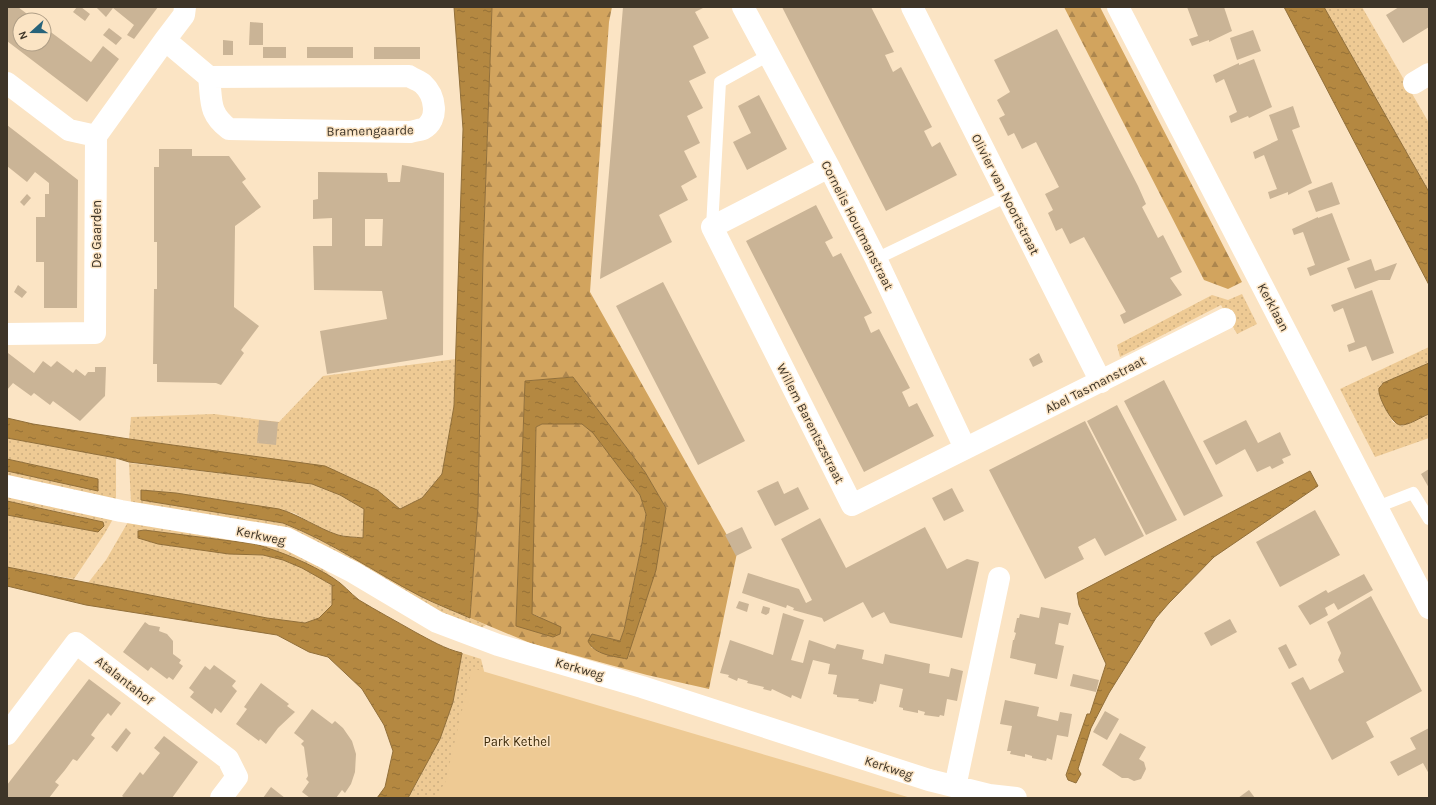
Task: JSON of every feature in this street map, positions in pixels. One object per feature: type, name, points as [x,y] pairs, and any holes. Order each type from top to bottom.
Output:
[{"type":"street","points":[[7,83],[69,130],[96,136],[184,15],[185,7]]},
{"type":"street","name":"Cornelis Houtmanstraat","points":[[743,7],[829,167],[876,259],[965,448]]},
{"type":"street","name":"Olivier van Noortstraat","points":[[912,7],[1101,382]]},
{"type":"street","name":"Kerklaan","points":[[1118,7],[1377,507],[1427,598]]},
{"type":"street","points":[[165,40],[209,77]]},
{"type":"street","name":"Bramengaarde","points":[[409,76],[424,84],[432,98],[435,110],[432,119],[424,128],[410,132],[229,129],[218,120],[212,109],[209,77],[409,76]]},
{"type":"street","name":"De Gaarden","points":[[7,334],[95,333],[96,136]]},
{"type":"street","points":[[712,227],[829,167]]},
{"type":"street","name":"Willem Barentszstraat","points":[[712,227],[852,505],[965,448]]},
{"type":"street","name":"Abel Tasmanstraat","points":[[965,448],[1101,382],[1225,319]]},
{"type":"street","name":"Kerkweg","points":[[7,486],[121,511],[286,538],[353,572],[437,622],[464,632],[498,644],[642,687],[956,787],[988,795],[1016,798]]},
{"type":"street","points":[[956,787],[999,578]]},
{"type":"street","name":"Atalantahof","points":[[7,734],[76,643],[228,759],[237,777],[221,798]]},
{"type":"lane","name":"Willem Barentszstraat","points":[[712,227],[720,82],[769,55]]},
{"type":"lane","points":[[876,259],[1007,196]]},
{"type":"lane","points":[[1377,507],[1413,493],[1429,519]]},
{"type":"green space","points":[[492,7],[612,7],[609,22],[590,292],[737,553],[709,689],[647,675],[530,643],[470,618],[478,505],[483,256]],"holes":[[[573,377],[645,472],[666,508],[627,659],[599,652],[591,647],[592,634],[620,641],[624,630],[642,543],[646,514],[640,495],[593,432],[582,424],[542,424],[536,427],[531,604],[532,614],[540,617],[516,624],[525,381]]]},
{"type":"green space","points":[[1064,7],[1100,7],[1242,282],[1228,289],[1204,280]]},
{"type":"green space","points":[[1324,7],[1362,7],[1429,123],[1429,192]]},
{"type":"green space","points":[[1242,294],[1257,324],[1237,334],[1221,305],[1120,357],[1117,345],[1212,295],[1228,300]]},
{"type":"green space","points":[[1429,347],[1429,363],[1383,383],[1380,392],[1382,402],[1393,422],[1402,426],[1429,414],[1429,438],[1375,457],[1340,389]]},
{"type":"green space","points":[[456,359],[454,406],[442,474],[422,498],[401,509],[377,490],[129,439],[131,417],[214,414],[279,422],[323,376]]},
{"type":"green space","points":[[7,438],[116,458],[116,500],[7,478],[7,471],[98,490],[98,479],[7,459]]},
{"type":"green space","points":[[129,463],[312,484],[340,495],[364,509],[363,538],[338,535],[315,525],[294,513],[176,493],[141,490],[141,500],[283,523],[318,539],[427,599],[486,625],[476,631],[443,616],[359,567],[131,503]]},
{"type":"green space","points":[[7,495],[113,519],[74,579],[7,567],[7,515],[98,532],[80,516],[7,501]]},
{"type":"green space","points":[[128,522],[269,542],[316,562],[332,577],[302,562],[255,544],[144,530],[138,531],[229,554],[263,555],[283,560],[302,568],[332,585],[332,605],[319,618],[305,623],[267,618],[88,583],[106,560]]},
{"type":"green space","points":[[462,653],[481,659],[484,671],[482,749],[455,798],[408,798],[419,779],[453,702]]},
{"type":"green space","name":"Park Kethel","points":[[472,668],[911,798],[434,798],[445,783]]},
{"type":"water","points":[[454,7],[492,7],[483,256],[478,506],[470,618],[420,596],[336,548],[283,523],[141,500],[141,490],[176,493],[279,509],[338,535],[363,538],[364,509],[340,495],[312,484],[129,462],[116,458],[7,438],[7,418],[33,424],[129,439],[325,466],[377,490],[400,509],[422,498],[442,474],[454,406],[463,129]]},
{"type":"water","points":[[1284,7],[1324,7],[1429,192],[1429,285]]},
{"type":"water","points":[[1429,363],[1429,414],[1407,424],[1400,425],[1389,415],[1380,397],[1379,388],[1383,383]]},
{"type":"water","points":[[573,377],[645,472],[666,508],[656,570],[627,659],[600,652],[591,646],[588,641],[592,634],[620,641],[624,630],[642,543],[646,514],[640,495],[593,433],[582,424],[542,424],[536,427],[532,614],[561,627],[560,634],[553,637],[516,626],[525,381]]},
{"type":"water","points":[[7,459],[98,479],[98,491],[7,471]]},
{"type":"water","points":[[1310,471],[1318,486],[1214,557],[1156,618],[1109,693],[1091,728],[1078,769],[1081,774],[1076,783],[1068,780],[1066,775],[1087,714],[1090,714],[1106,664],[1079,605],[1077,593]]},
{"type":"water","points":[[7,501],[103,522],[104,526],[98,532],[7,515]]},
{"type":"water","points":[[144,530],[255,544],[285,554],[314,567],[333,578],[359,600],[415,632],[444,647],[462,653],[453,702],[440,739],[408,798],[377,798],[385,787],[393,751],[384,725],[362,689],[328,657],[309,652],[277,635],[86,605],[7,586],[7,567],[267,618],[305,623],[319,618],[332,605],[332,585],[302,568],[283,560],[263,555],[229,554],[158,544],[138,538],[138,531]]},
{"type":"building","points":[[7,7],[18,7],[25,12],[12,12],[12,45],[7,41]]},
{"type":"building","points":[[77,7],[81,7],[90,14],[85,21],[73,12]]},
{"type":"building","points":[[96,7],[158,7],[134,39],[127,35],[134,25],[113,8],[106,17]]},
{"type":"building","points":[[623,7],[705,7],[695,12],[709,38],[693,46],[706,73],[689,81],[703,108],[687,116],[700,143],[684,151],[697,177],[681,186],[688,200],[659,215],[672,242],[600,279]]},
{"type":"building","points":[[782,7],[871,7],[894,52],[885,55],[893,72],[901,67],[932,127],[924,131],[932,147],[940,142],[957,175],[886,211]]},
{"type":"building","points":[[1187,7],[1224,7],[1232,31],[1209,42],[1209,40],[1192,46],[1189,39],[1198,36]]},
{"type":"building","points":[[1399,7],[1429,7],[1429,27],[1403,43],[1386,15]]},
{"type":"building","points":[[250,22],[263,23],[263,45],[249,45]]},
{"type":"building","points":[[109,28],[122,38],[116,45],[103,35]]},
{"type":"building","points":[[1057,29],[1138,186],[1146,204],[1142,207],[1158,238],[1163,235],[1182,272],[1170,278],[1182,295],[1124,324],[1120,315],[1126,312],[1084,237],[1070,244],[1062,228],[1056,231],[1048,213],[1053,210],[1045,194],[1059,187],[1036,142],[1022,149],[1014,133],[1008,136],[999,118],[1005,115],[997,100],[1010,92],[994,60]]},
{"type":"building","points":[[1253,30],[1261,51],[1237,60],[1230,38]]},
{"type":"building","points":[[52,33],[91,62],[103,46],[119,59],[87,102],[21,52],[52,52]]},
{"type":"building","points":[[223,40],[233,41],[233,55],[223,55]]},
{"type":"building","points":[[263,47],[286,47],[286,58],[263,58]]},
{"type":"building","points":[[307,47],[353,47],[353,58],[307,58]]},
{"type":"building","points":[[374,47],[420,47],[420,59],[374,59]]},
{"type":"building","points":[[1254,59],[1272,107],[1249,118],[1248,116],[1231,123],[1229,116],[1237,112],[1224,79],[1216,83],[1213,75],[1239,63],[1239,65]]},
{"type":"building","points":[[759,95],[787,149],[747,170],[733,142],[751,133],[738,106]]},
{"type":"building","points":[[1293,106],[1300,127],[1292,130],[1312,183],[1288,195],[1288,192],[1270,199],[1268,192],[1277,189],[1264,155],[1255,159],[1253,152],[1278,140],[1269,115]]},
{"type":"building","points":[[7,125],[78,180],[77,308],[44,308],[44,262],[36,262],[36,217],[45,217],[45,194],[49,194],[49,183],[35,172],[27,182],[7,166]]},
{"type":"building","points":[[159,149],[192,149],[192,156],[229,156],[246,179],[242,182],[261,207],[235,226],[234,307],[259,326],[241,350],[244,353],[221,385],[216,383],[157,382],[157,364],[153,364],[154,289],[157,289],[157,242],[154,242],[154,167],[159,167]]},
{"type":"building","points":[[402,165],[444,173],[443,355],[327,374],[320,331],[387,319],[382,291],[314,290],[313,246],[332,246],[332,218],[313,219],[313,200],[318,199],[318,172],[387,173],[388,182],[400,182]],"holes":[[[365,219],[383,219],[382,246],[365,246]]]},
{"type":"building","points":[[1332,182],[1340,204],[1316,212],[1308,191]]},
{"type":"building","points":[[27,194],[31,198],[24,206],[20,202]]},
{"type":"building","points":[[816,205],[833,238],[825,242],[833,257],[841,253],[872,313],[864,317],[871,333],[879,329],[910,388],[902,392],[909,407],[917,403],[934,436],[864,472],[746,241]]},
{"type":"building","points":[[1332,213],[1350,260],[1310,276],[1307,268],[1315,265],[1303,232],[1294,235],[1292,229],[1318,217]]},
{"type":"building","points":[[1371,259],[1375,271],[1397,263],[1390,280],[1379,280],[1355,289],[1347,268]]},
{"type":"building","points":[[663,282],[745,441],[698,465],[616,306]]},
{"type":"building","points":[[18,285],[27,292],[22,298],[14,292]]},
{"type":"building","points":[[1372,290],[1394,353],[1372,361],[1366,346],[1349,352],[1347,345],[1355,342],[1343,308],[1334,312],[1331,305]]},
{"type":"building","points":[[8,353],[34,373],[43,361],[51,367],[57,361],[73,373],[76,369],[85,376],[88,372],[95,372],[95,367],[106,367],[105,396],[80,421],[53,401],[50,405],[34,393],[31,396],[13,383],[7,390]]},
{"type":"building","points":[[1039,353],[1043,362],[1033,367],[1029,359]]},
{"type":"building","points":[[1164,380],[1223,496],[1184,516],[1124,401]]},
{"type":"building","points":[[1117,405],[1177,520],[1146,535],[1087,421]]},
{"type":"building","points":[[259,420],[278,422],[276,445],[257,443]]},
{"type":"building","points":[[1246,420],[1258,443],[1280,432],[1291,455],[1282,459],[1284,463],[1272,469],[1270,466],[1257,472],[1245,449],[1216,465],[1203,441]]},
{"type":"building","points":[[1085,421],[1144,536],[1105,556],[1095,538],[1078,547],[1084,559],[1045,579],[989,470]]},
{"type":"building","points":[[1429,469],[1429,488],[1421,474]]},
{"type":"building","points":[[778,481],[784,494],[798,487],[809,509],[775,526],[757,491]]},
{"type":"building","points":[[952,488],[964,511],[944,521],[932,498]]},
{"type":"building","points":[[1315,510],[1340,555],[1280,587],[1256,542]]},
{"type":"building","points":[[820,518],[846,568],[925,527],[947,569],[967,559],[979,562],[962,638],[890,623],[884,612],[872,618],[863,602],[824,622],[822,618],[793,610],[794,608],[787,605],[786,608],[742,593],[748,573],[799,589],[806,603],[812,600],[781,539]]},
{"type":"building","points":[[742,527],[752,548],[736,556],[725,535]]},
{"type":"building","points":[[1364,574],[1373,590],[1338,610],[1334,603],[1325,608],[1328,615],[1310,625],[1298,606],[1326,590],[1328,593]]},
{"type":"building","points":[[1371,596],[1422,691],[1366,722],[1374,737],[1332,760],[1291,683],[1303,677],[1310,690],[1344,672],[1338,660],[1341,653],[1327,622]]},
{"type":"building","points":[[739,601],[749,604],[747,612],[736,608]]},
{"type":"building","points":[[763,606],[770,608],[769,613],[766,615],[761,613]]},
{"type":"building","points":[[1041,607],[1071,613],[1068,625],[1059,623],[1055,644],[1064,646],[1057,679],[1034,674],[1036,664],[1010,658],[1013,640],[1016,633],[1014,632],[1017,618],[1019,618],[1020,614],[1039,618]]},
{"type":"building","points":[[783,613],[804,620],[791,660],[803,663],[809,640],[835,649],[837,644],[864,650],[862,659],[883,664],[885,654],[930,664],[929,673],[949,677],[951,668],[963,671],[957,701],[947,699],[944,716],[940,715],[939,717],[924,715],[925,712],[918,710],[918,713],[903,710],[903,708],[899,707],[903,689],[880,684],[876,702],[874,701],[873,704],[858,701],[859,699],[837,697],[837,695],[833,694],[837,675],[828,674],[830,664],[813,660],[801,699],[792,695],[791,698],[772,689],[771,691],[763,689],[764,687],[747,683],[748,681],[738,678],[737,681],[728,677],[729,675],[720,673],[730,640],[773,655]]},
{"type":"building","points":[[1230,619],[1237,632],[1211,646],[1204,633]]},
{"type":"building","points":[[145,622],[149,625],[160,627],[159,631],[167,634],[173,641],[173,654],[181,660],[179,663],[183,666],[173,680],[169,677],[167,679],[151,667],[148,671],[123,652]]},
{"type":"building","points":[[1286,644],[1297,665],[1289,669],[1278,648]]},
{"type":"building","points":[[214,665],[236,681],[232,686],[237,691],[221,713],[215,708],[212,714],[190,697],[194,692],[189,688],[205,666],[210,670]]},
{"type":"building","points":[[1073,674],[1099,680],[1096,692],[1070,686]]},
{"type":"building","points":[[89,679],[121,703],[111,716],[108,713],[91,735],[95,738],[77,761],[73,759],[55,782],[59,785],[49,798],[7,798],[7,785]]},
{"type":"building","points":[[261,683],[289,704],[287,706],[295,712],[278,728],[266,744],[260,739],[259,741],[236,724],[247,709],[244,707]]},
{"type":"building","points":[[1005,700],[1039,707],[1037,716],[1058,721],[1060,712],[1072,714],[1068,737],[1057,735],[1052,760],[1047,758],[1046,761],[1032,758],[1032,756],[1025,754],[1025,757],[1010,754],[1011,751],[1007,751],[1012,726],[1000,724]]},
{"type":"building","points":[[312,709],[332,724],[335,721],[343,728],[352,741],[356,754],[355,772],[351,784],[345,793],[342,790],[336,798],[310,798],[302,792],[309,782],[306,779],[308,776],[304,747],[301,744],[304,741],[294,733]]},
{"type":"building","points":[[1105,711],[1119,719],[1107,740],[1093,732]]},
{"type":"building","points":[[126,728],[131,733],[117,752],[111,747]]},
{"type":"building","points":[[1429,728],[1429,774],[1423,763],[1398,776],[1390,762],[1416,749],[1410,738]]},
{"type":"building","points":[[1120,733],[1146,747],[1139,759],[1144,762],[1146,769],[1141,779],[1134,781],[1128,778],[1122,778],[1102,765]]},
{"type":"building","points":[[164,736],[198,762],[172,798],[125,798],[122,796],[140,772],[143,775],[160,753],[154,748]]},
{"type":"building","points":[[271,787],[285,798],[263,798]]},
{"type":"building","points":[[1249,790],[1255,798],[1238,798]]}]
